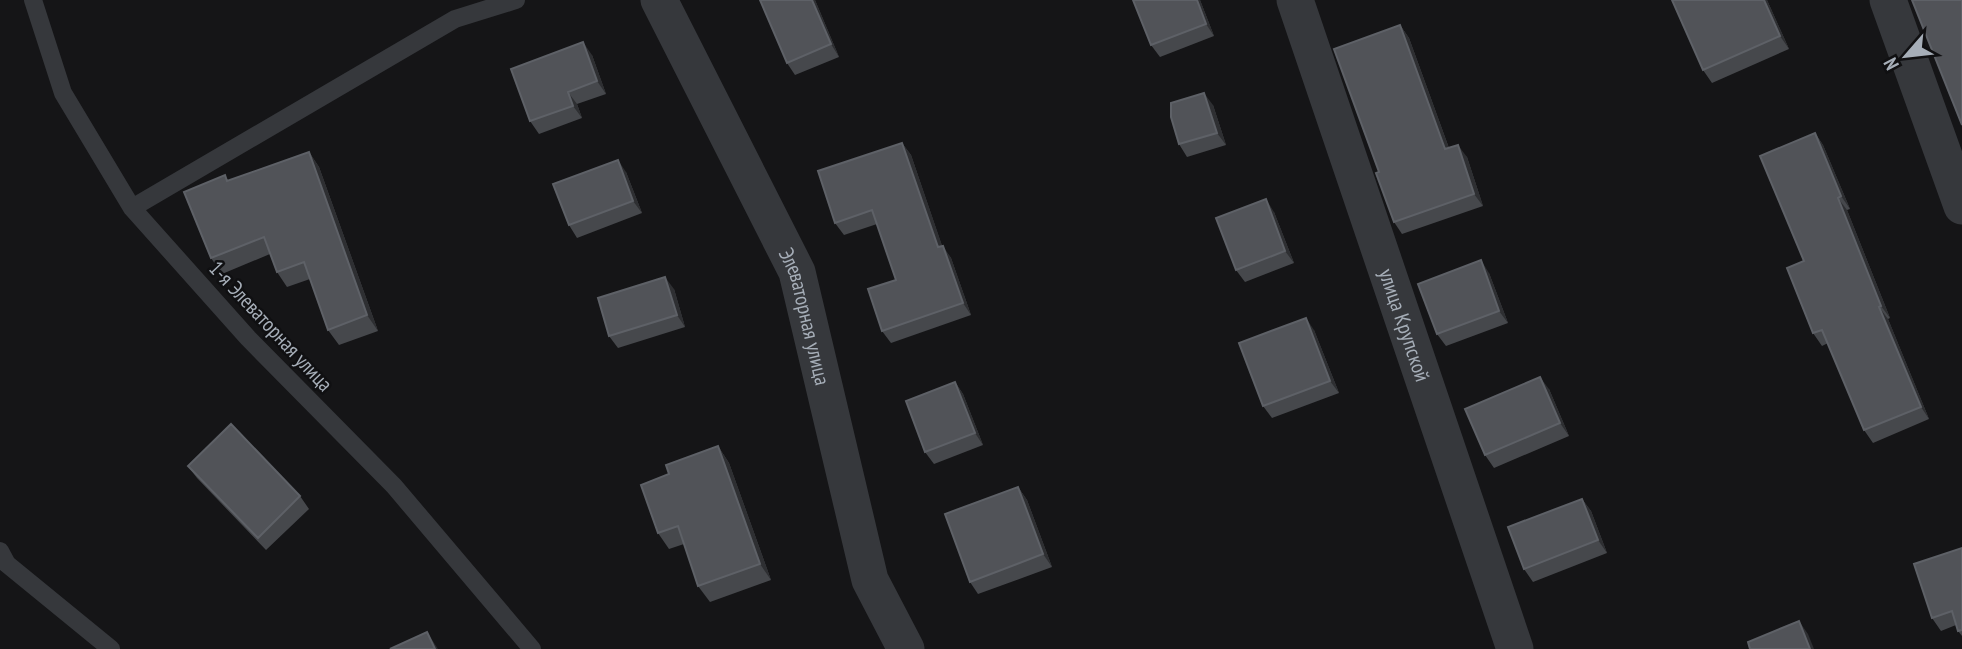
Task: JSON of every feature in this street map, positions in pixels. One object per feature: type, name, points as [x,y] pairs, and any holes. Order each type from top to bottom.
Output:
[{"type":"street","name":"Элеваторная улица","points":[[659,0],[797,272],[870,580],[906,649]]},
{"type":"street","name":"улица Крупской","points":[[1295,0],[1515,649]]},
{"type":"street","points":[[1888,0],[1962,205]]},
{"type":"lane","name":"1-я Элеваторная улица","points":[[33,0],[63,93],[132,208],[248,338],[394,486],[532,649]]},
{"type":"lane","points":[[132,208],[455,19],[516,0]]},
{"type":"lane","points":[[0,551],[7,564],[111,649]]},
{"type":"building","points":[[760,0],[812,0],[831,44],[787,63]]},
{"type":"building","points":[[1133,0],[1197,0],[1206,24],[1151,45]]},
{"type":"building","points":[[1672,0],[1764,0],[1780,36],[1703,70]]},
{"type":"building","points":[[1912,0],[1962,0],[1962,125]]},
{"type":"building","points":[[1400,25],[1445,149],[1458,145],[1474,194],[1394,222],[1376,173],[1379,172],[1334,49]]},
{"type":"building","points":[[583,42],[597,81],[568,92],[573,106],[530,121],[511,69]]},
{"type":"building","points":[[1204,93],[1217,133],[1179,144],[1171,117],[1171,103]]},
{"type":"building","points":[[1815,133],[1841,196],[1838,198],[1881,306],[1879,307],[1921,407],[1864,430],[1822,330],[1813,333],[1787,268],[1804,261],[1760,156]]},
{"type":"building","points":[[902,143],[938,247],[943,246],[963,303],[882,331],[868,289],[896,280],[872,210],[835,223],[818,171]]},
{"type":"building","points":[[309,152],[367,315],[328,330],[304,262],[277,272],[264,237],[211,258],[184,192],[225,175],[227,181]]},
{"type":"building","points":[[618,160],[633,201],[569,225],[553,184]]},
{"type":"building","points":[[1266,199],[1285,251],[1236,270],[1216,218]]},
{"type":"building","points":[[1481,260],[1499,311],[1437,334],[1418,284]]},
{"type":"building","points":[[665,277],[677,315],[609,336],[598,298]]},
{"type":"building","points":[[1306,318],[1330,381],[1263,406],[1239,343]]},
{"type":"building","points":[[1540,377],[1560,423],[1485,455],[1465,409]]},
{"type":"building","points":[[955,382],[975,433],[925,452],[906,401]]},
{"type":"building","points":[[231,424],[300,496],[258,538],[188,466]]},
{"type":"building","points":[[718,446],[760,564],[698,586],[678,526],[658,533],[641,485],[669,474],[666,465]]},
{"type":"building","points":[[1018,487],[1043,554],[970,582],[945,514]]},
{"type":"building","points":[[1582,499],[1598,540],[1524,569],[1508,527]]},
{"type":"building","points":[[1962,548],[1962,630],[1958,631],[1952,611],[1932,618],[1914,564]]},
{"type":"building","points":[[1799,621],[1810,649],[1750,649],[1748,642]]},
{"type":"building","points":[[427,632],[435,649],[390,649]]}]
